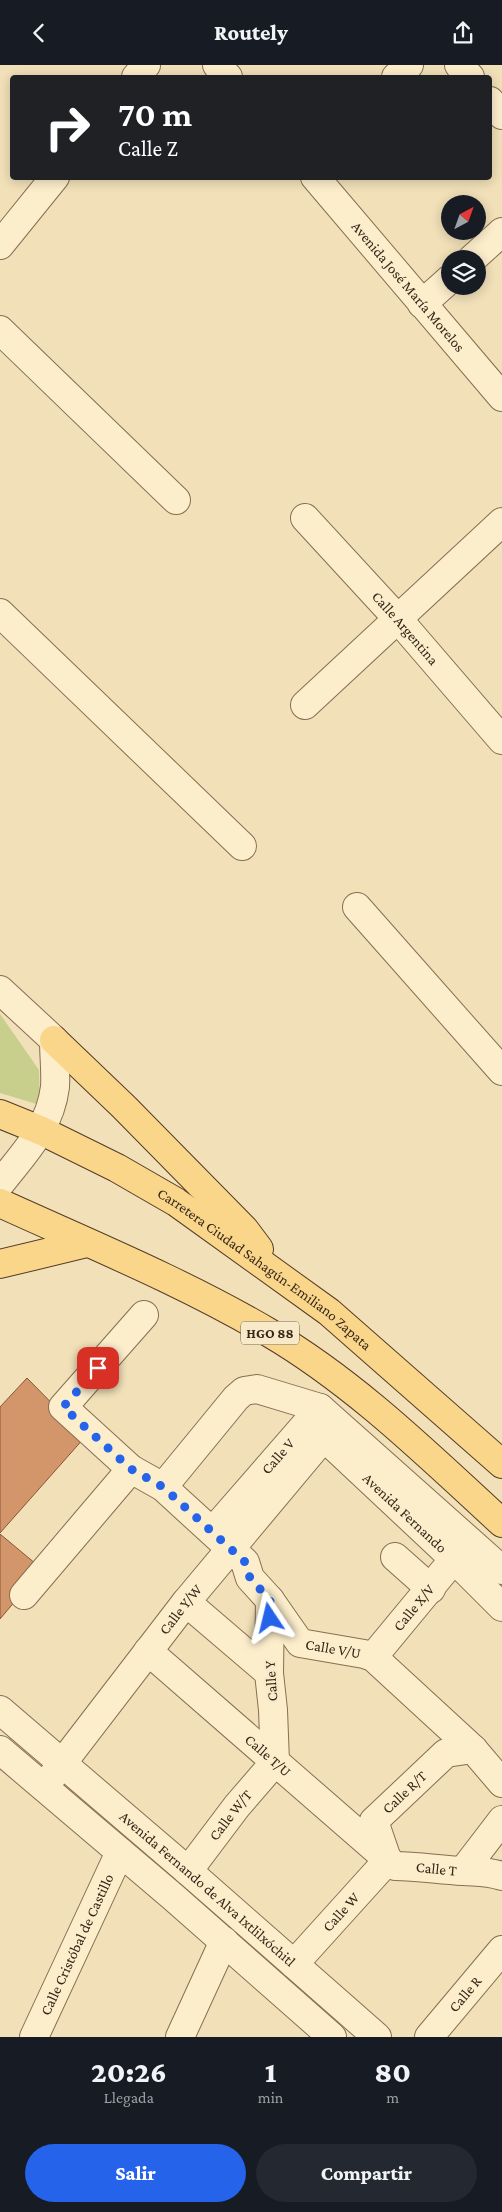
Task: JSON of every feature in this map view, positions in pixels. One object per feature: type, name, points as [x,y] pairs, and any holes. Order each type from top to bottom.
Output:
[{"type":"main road","points":[[54,1040],[124,1107],[244,1229],[276,1273]]},
{"type":"main road","name":"Carretera Ciudad Sahagún-Emiliano Zapata","points":[[0,1114],[42,1131],[116,1168],[176,1202],[329,1312],[502,1465]]},
{"type":"main road","name":"HGO 88","points":[[0,1203],[200,1295],[261,1328],[344,1383],[419,1447],[502,1523]]},
{"type":"main road","points":[[0,1264],[87,1243]]},
{"type":"street","points":[[138,75],[146,65]]},
{"type":"street","points":[[217,65],[226,75]]},
{"type":"street","points":[[398,75],[410,65]]},
{"type":"street","points":[[459,65],[468,75]]},
{"type":"street","points":[[492,103],[502,115]]},
{"type":"street","points":[[0,245],[53,180]]},
{"type":"street","name":"Avenida José María Morelos","points":[[318,180],[502,397]]},
{"type":"street","points":[[482,250],[502,232]]},
{"type":"street","points":[[422,304],[441,287]]},
{"type":"street","points":[[0,330],[176,501]]},
{"type":"street","name":"Calle Argentina","points":[[305,519],[397,618],[502,740]]},
{"type":"street","points":[[305,705],[502,522]]},
{"type":"street","points":[[0,613],[242,846]]},
{"type":"street","points":[[357,907],[502,1071]]},
{"type":"street","points":[[0,990],[54,1040],[55,1086],[51,1108],[42,1131],[0,1184]]},
{"type":"street","name":"Calle V/U","points":[[144,1315],[63,1407],[131,1469],[163,1487],[222,1539],[245,1562],[250,1578],[270,1600],[300,1643],[373,1657],[473,1749],[502,1783]]},
{"type":"street","name":"Calle V","points":[[222,1539],[317,1422],[344,1383]]},
{"type":"street","points":[[163,1487],[236,1398],[244,1391],[257,1389],[317,1422],[502,1570]]},
{"type":"street","name":"Avenida Fernando","points":[[317,1422],[502,1607]]},
{"type":"street","points":[[24,1595],[131,1469]]},
{"type":"street","name":"Calle Y/W","points":[[54,1773],[186,1602],[222,1539]]},
{"type":"street","points":[[395,1557],[430,1589]]},
{"type":"street","name":"Calle X/V","points":[[373,1657],[454,1559]]},
{"type":"street","name":"Calle Y","points":[[270,1600],[269,1673],[273,1710],[275,1762]]},
{"type":"street","points":[[186,1602],[269,1673]]},
{"type":"street","name":"Calle T/U","points":[[148,1651],[388,1860]]},
{"type":"street","name":"Avenida Fernando de Alva Ixtlilxóchitl","points":[[10,1739],[54,1773],[104,1799],[377,2037]]},
{"type":"street","name":"Calle R/T","points":[[388,1860],[374,1821],[446,1753],[473,1749]]},
{"type":"street","name":"Calle W/T","points":[[188,1871],[237,1806],[275,1762]]},
{"type":"street","name":"Avenida Fernando de Alva Ixtlilxóchitl","points":[[54,1773],[120,1852],[332,2037]]},
{"type":"street","points":[[484,1873],[502,1820]]},
{"type":"street","name":"Calle Cristóbal de Castillo","points":[[34,2037],[120,1852]]},
{"type":"street","name":"Calle T","points":[[388,1860],[395,1866],[429,1867],[484,1873]]},
{"type":"street","name":"Calle W","points":[[294,1964],[388,1860]]},
{"type":"street","points":[[180,2037],[224,1941]]},
{"type":"street","name":"Calle R","points":[[429,2037],[502,1950]]},
{"type":"green space","points":[[0,1014],[39,1070],[40,1105],[0,1093]]},
{"type":"building","points":[[27,1378],[85,1437],[0,1533],[0,1407]]},
{"type":"building","points":[[0,1534],[42,1569],[0,1619]]},
{"type":"route","points":[[98,1368],[63,1407],[131,1469],[163,1487],[245,1562],[250,1578],[270,1600],[270,1618]]}]
